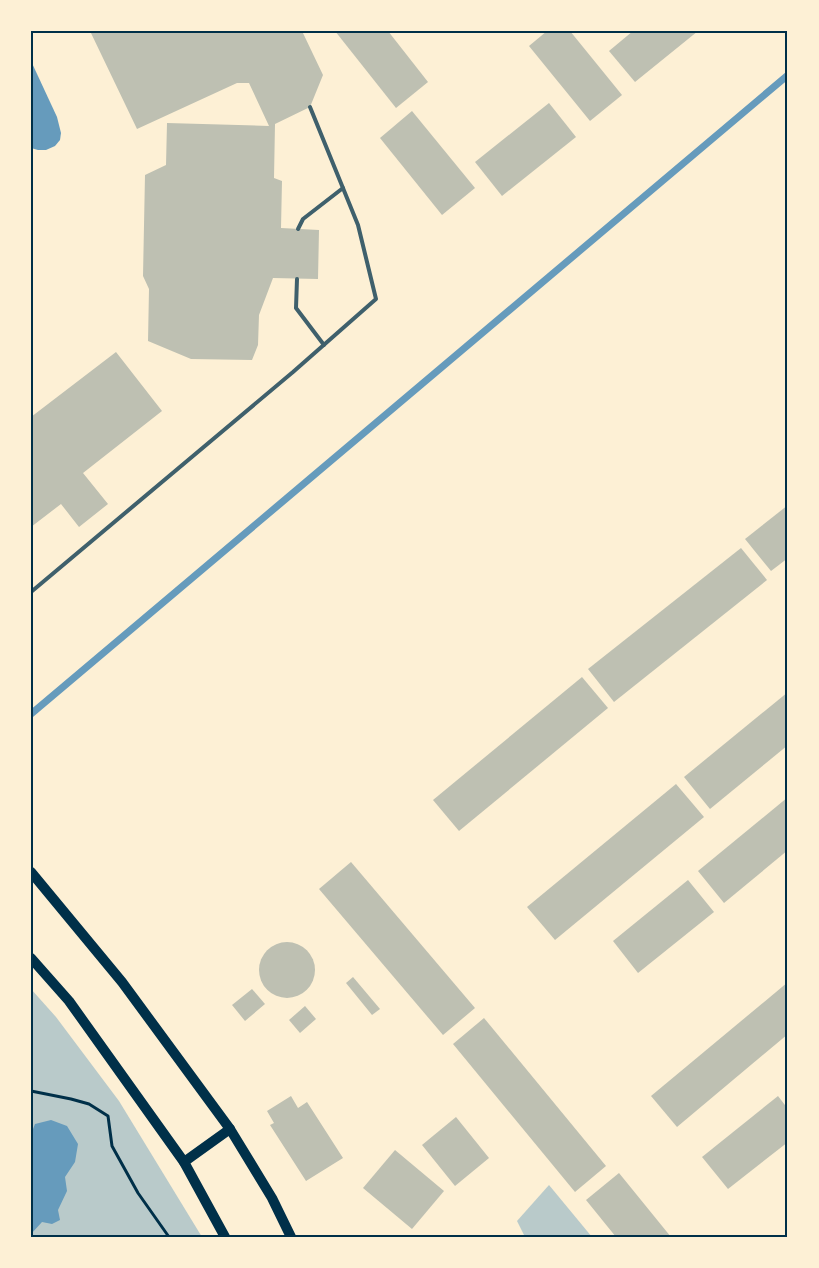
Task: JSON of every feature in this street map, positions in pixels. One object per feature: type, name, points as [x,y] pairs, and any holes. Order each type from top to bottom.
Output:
[{"type":"main road","points":[[31,872],[122,982],[230,1129],[272,1198],[291,1237]]},
{"type":"main road","points":[[31,958],[69,1001],[184,1162],[225,1237]]},
{"type":"main road","points":[[184,1162],[230,1129]]},
{"type":"lane","points":[[31,592],[376,299],[358,226],[310,107]]},
{"type":"lane","points":[[298,229],[303,219],[343,188]]},
{"type":"lane","points":[[296,279],[296,308],[324,344]]},
{"type":"path","points":[[31,1091],[89,1104],[108,1116],[112,1146],[138,1193],[169,1237]]},
{"type":"shaded area","points":[[31,989],[56,1017],[119,1101],[202,1237],[31,1237]]},
{"type":"shaded area","points":[[549,1185],[592,1237],[525,1237],[517,1221]]},
{"type":"water","points":[[31,61],[57,117],[61,133],[60,140],[55,146],[46,150],[31,148]]},
{"type":"water","points":[[51,1120],[67,1126],[78,1144],[75,1162],[65,1177],[67,1191],[58,1210],[60,1220],[52,1224],[42,1222],[31,1234],[31,1134],[35,1124]]},
{"type":"building","points":[[90,31],[302,31],[323,75],[310,107],[275,124],[274,178],[282,181],[281,228],[319,230],[318,279],[273,278],[259,315],[258,345],[252,360],[191,359],[148,341],[149,289],[143,276],[145,175],[166,165],[167,123],[269,126],[249,83],[237,83],[137,129]]},
{"type":"building","points":[[335,31],[388,31],[428,82],[396,108]]},
{"type":"building","points":[[547,31],[570,31],[622,95],[590,121],[529,46]]},
{"type":"building","points":[[633,31],[698,31],[635,82],[609,51]]},
{"type":"building","points":[[549,103],[576,137],[502,196],[475,162]]},
{"type":"building","points":[[412,111],[475,188],[442,215],[380,138]]},
{"type":"building","points":[[116,352],[162,411],[83,473],[108,504],[79,527],[61,504],[31,527],[31,417]]},
{"type":"building","points":[[788,505],[788,558],[771,571],[745,539]]},
{"type":"building","points":[[741,548],[767,580],[614,702],[588,669]]},
{"type":"building","points":[[582,677],[608,708],[459,831],[433,800]]},
{"type":"building","points":[[788,692],[788,745],[710,809],[684,777]]},
{"type":"building","points":[[676,784],[704,817],[555,940],[527,907]]},
{"type":"building","points":[[788,797],[788,850],[724,903],[698,871]]},
{"type":"building","points":[[351,862],[475,1008],[443,1035],[319,889]]},
{"type":"building","points":[[688,880],[714,912],[638,973],[613,941]]},
{"type":"building","points":[[281,942],[293,942],[303,946],[311,954],[315,970],[311,986],[303,994],[293,998],[281,998],[271,994],[263,986],[259,976],[259,964],[263,954],[271,946]]},
{"type":"building","points":[[353,977],[380,1009],[372,1015],[346,983]]},
{"type":"building","points":[[788,982],[788,1034],[677,1127],[651,1096]]},
{"type":"building","points":[[252,989],[265,1004],[245,1021],[232,1005]]},
{"type":"building","points":[[305,1006],[316,1019],[300,1033],[289,1020]]},
{"type":"building","points":[[484,1018],[606,1166],[575,1192],[453,1044]]},
{"type":"building","points":[[291,1096],[298,1108],[307,1102],[343,1158],[306,1181],[270,1125],[274,1123],[267,1111]]},
{"type":"building","points":[[778,1096],[788,1109],[788,1142],[728,1189],[702,1157]]},
{"type":"building","points":[[456,1117],[489,1158],[455,1186],[422,1145]]},
{"type":"building","points":[[395,1150],[444,1191],[412,1229],[363,1188]]},
{"type":"building","points":[[619,1173],[671,1237],[616,1237],[586,1200]]},
{"type":"waterway","points":[[31,714],[788,75]]}]
